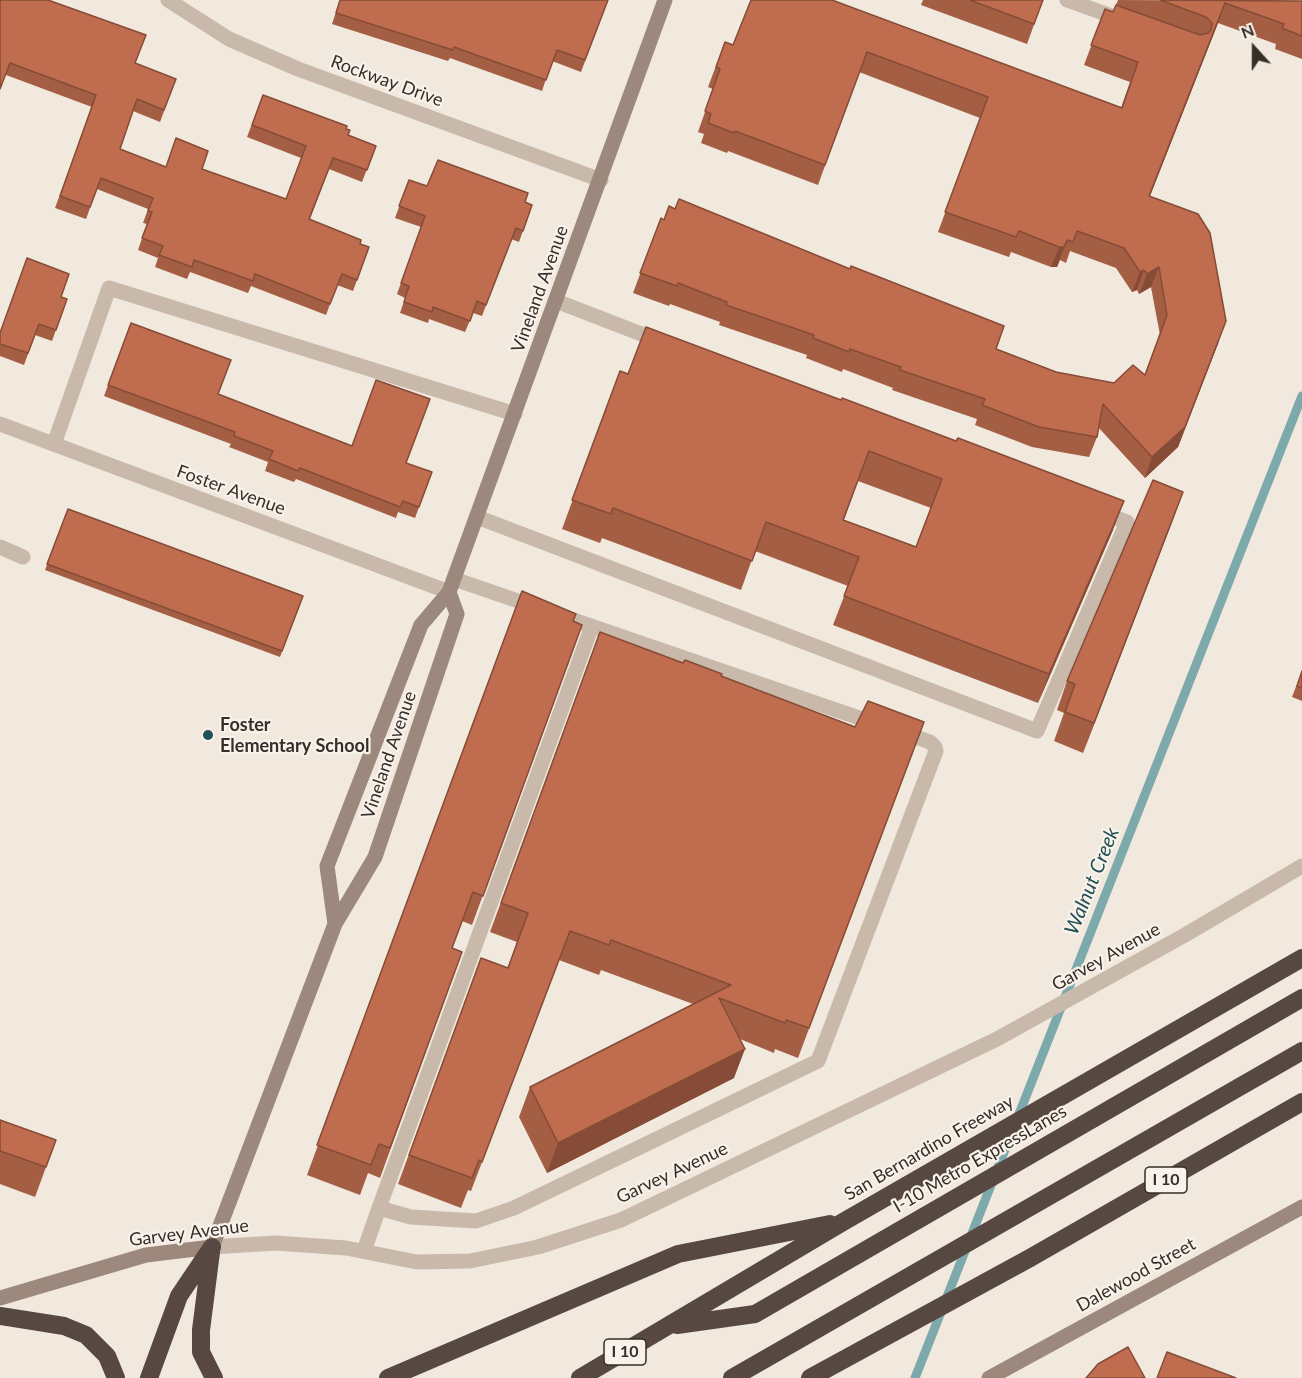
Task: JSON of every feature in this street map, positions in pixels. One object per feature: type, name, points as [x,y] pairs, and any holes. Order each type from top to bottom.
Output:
[{"type":"highway","name":"San Bernardino Freeway","points":[[580,1378],[843,1222],[1302,958]]},
{"type":"highway","name":"I-10 Metro ExpressLanes","points":[[669,1326],[755,1314],[1302,998]]},
{"type":"highway","points":[[732,1378],[904,1277],[1302,1051]]},
{"type":"highway","name":"I 10","points":[[810,1378],[879,1338],[1030,1258],[1302,1102]]},
{"type":"highway","points":[[388,1378],[678,1254],[843,1222]]},
{"type":"highway","points":[[149,1378],[179,1296],[212,1247]]},
{"type":"highway","points":[[212,1247],[201,1330],[201,1352],[214,1378]]},
{"type":"highway","points":[[0,1316],[64,1326],[86,1335],[107,1356],[116,1378]]},
{"type":"street","name":"Rockway Drive","points":[[168,0],[229,39],[298,69],[601,180]]},
{"type":"street","name":"Vineland Avenue","points":[[335,924],[327,866],[421,625],[452,585],[665,0]]},
{"type":"street","points":[[1067,0],[1131,23]]},
{"type":"street","points":[[54,444],[109,288],[515,414]]},
{"type":"street","points":[[556,300],[677,347]]},
{"type":"street","name":"Foster Avenue","points":[[0,424],[452,585],[592,626],[930,742],[935,747],[936,751],[818,1061],[514,1208],[476,1221],[422,1218],[379,1208]]},
{"type":"street","points":[[477,517],[1037,731],[1127,522],[1083,505]]},
{"type":"street","points":[[0,547],[23,557]]},
{"type":"street","name":"Vineland Avenue","points":[[212,1247],[335,924],[375,856],[457,614],[452,585]]},
{"type":"street","points":[[364,1251],[592,626]]},
{"type":"street","name":"Garvey Avenue","points":[[0,1298],[146,1255],[212,1247],[275,1243],[346,1248],[417,1262],[470,1261],[537,1247],[621,1220],[997,1039],[1302,866]]},
{"type":"street","name":"Dalewood Street","points":[[989,1378],[1302,1207]]},
{"type":"building","points":[[0,0],[48,0],[146,35],[135,63],[176,79],[164,110],[137,99],[120,149],[166,167],[176,138],[208,151],[202,169],[286,199],[306,146],[252,125],[263,95],[347,126],[346,129],[350,130],[348,135],[376,146],[367,170],[333,158],[309,219],[361,240],[360,244],[369,247],[357,280],[342,274],[330,304],[255,274],[253,281],[194,260],[192,267],[159,255],[163,246],[142,238],[152,212],[148,211],[153,198],[101,178],[90,207],[60,196],[96,95],[10,63],[0,89]]},
{"type":"building","points":[[340,0],[608,0],[585,60],[557,50],[546,80],[454,47],[453,50],[336,13]]},
{"type":"building","points":[[751,0],[832,0],[1122,108],[1138,62],[1091,45],[1105,9],[1113,12],[1116,5],[1200,35],[1211,30],[1212,23],[1206,17],[1160,0],[1302,1],[1302,36],[1282,28],[1284,24],[1225,3],[1149,196],[1198,214],[1210,233],[1226,321],[1185,427],[1152,457],[1103,404],[1097,437],[1039,427],[982,405],[985,399],[900,370],[901,367],[850,349],[849,352],[813,338],[814,335],[726,305],[727,302],[678,283],[677,286],[640,273],[661,218],[664,220],[669,206],[675,209],[679,199],[850,269],[851,266],[1004,326],[996,349],[1056,372],[1114,383],[1133,365],[1145,375],[1167,315],[1159,267],[1147,274],[1144,270],[1140,272],[1124,248],[1077,231],[1073,242],[1067,240],[1064,247],[1059,247],[1019,231],[1016,237],[945,212],[988,97],[867,52],[825,165],[708,123],[711,114],[705,111],[720,69],[716,67],[725,42],[733,45]]},
{"type":"building","points":[[970,0],[1043,0],[1034,24]]},
{"type":"building","points":[[438,160],[528,193],[525,202],[532,205],[523,231],[516,228],[486,305],[477,301],[470,321],[433,307],[432,312],[404,302],[409,286],[401,283],[425,216],[399,206],[409,180],[427,186]]},
{"type":"building","points":[[27,258],[69,274],[61,297],[67,299],[56,330],[39,324],[28,353],[0,344],[0,333]]},
{"type":"building","points":[[131,323],[231,360],[218,394],[352,446],[376,380],[430,399],[406,463],[432,472],[419,507],[403,501],[400,507],[300,468],[298,471],[269,459],[273,451],[234,436],[235,432],[108,385]]},
{"type":"building","points":[[646,327],[956,441],[958,438],[1124,501],[1049,674],[844,596],[859,557],[766,522],[752,561],[613,508],[611,514],[572,500],[620,371],[628,374]],"holes":[[[869,451],[942,479],[916,547],[843,520]]]},
{"type":"building","points":[[1153,480],[1183,492],[1094,723],[1065,712],[1075,684],[1067,681]]},
{"type":"building","points":[[68,509],[303,596],[282,651],[47,564]]},
{"type":"building","points":[[522,591],[576,614],[573,621],[582,625],[483,896],[473,892],[452,948],[462,952],[390,1148],[379,1144],[371,1165],[317,1145]]},
{"type":"building","points":[[600,632],[683,663],[685,660],[855,727],[868,701],[924,722],[809,1028],[786,1020],[785,1023],[719,998],[745,1049],[558,1143],[530,1087],[731,985],[611,940],[609,945],[570,931],[482,1162],[479,1160],[472,1178],[409,1155],[481,958],[508,968],[528,913],[501,903]]},
{"type":"building","points":[[1302,671],[1302,688],[1297,686]]},
{"type":"building","points":[[0,1120],[56,1140],[46,1167],[0,1151]]},
{"type":"building","points":[[1128,1347],[1145,1378],[1086,1378],[1098,1364]]},
{"type":"building","points":[[1167,1352],[1236,1378],[1157,1378]]},
{"type":"waterway","name":"Walnut Creek","points":[[915,1378],[1302,396]]},
{"type":"place","name":"Foster Elementary School","points":[[208,735]]}]
